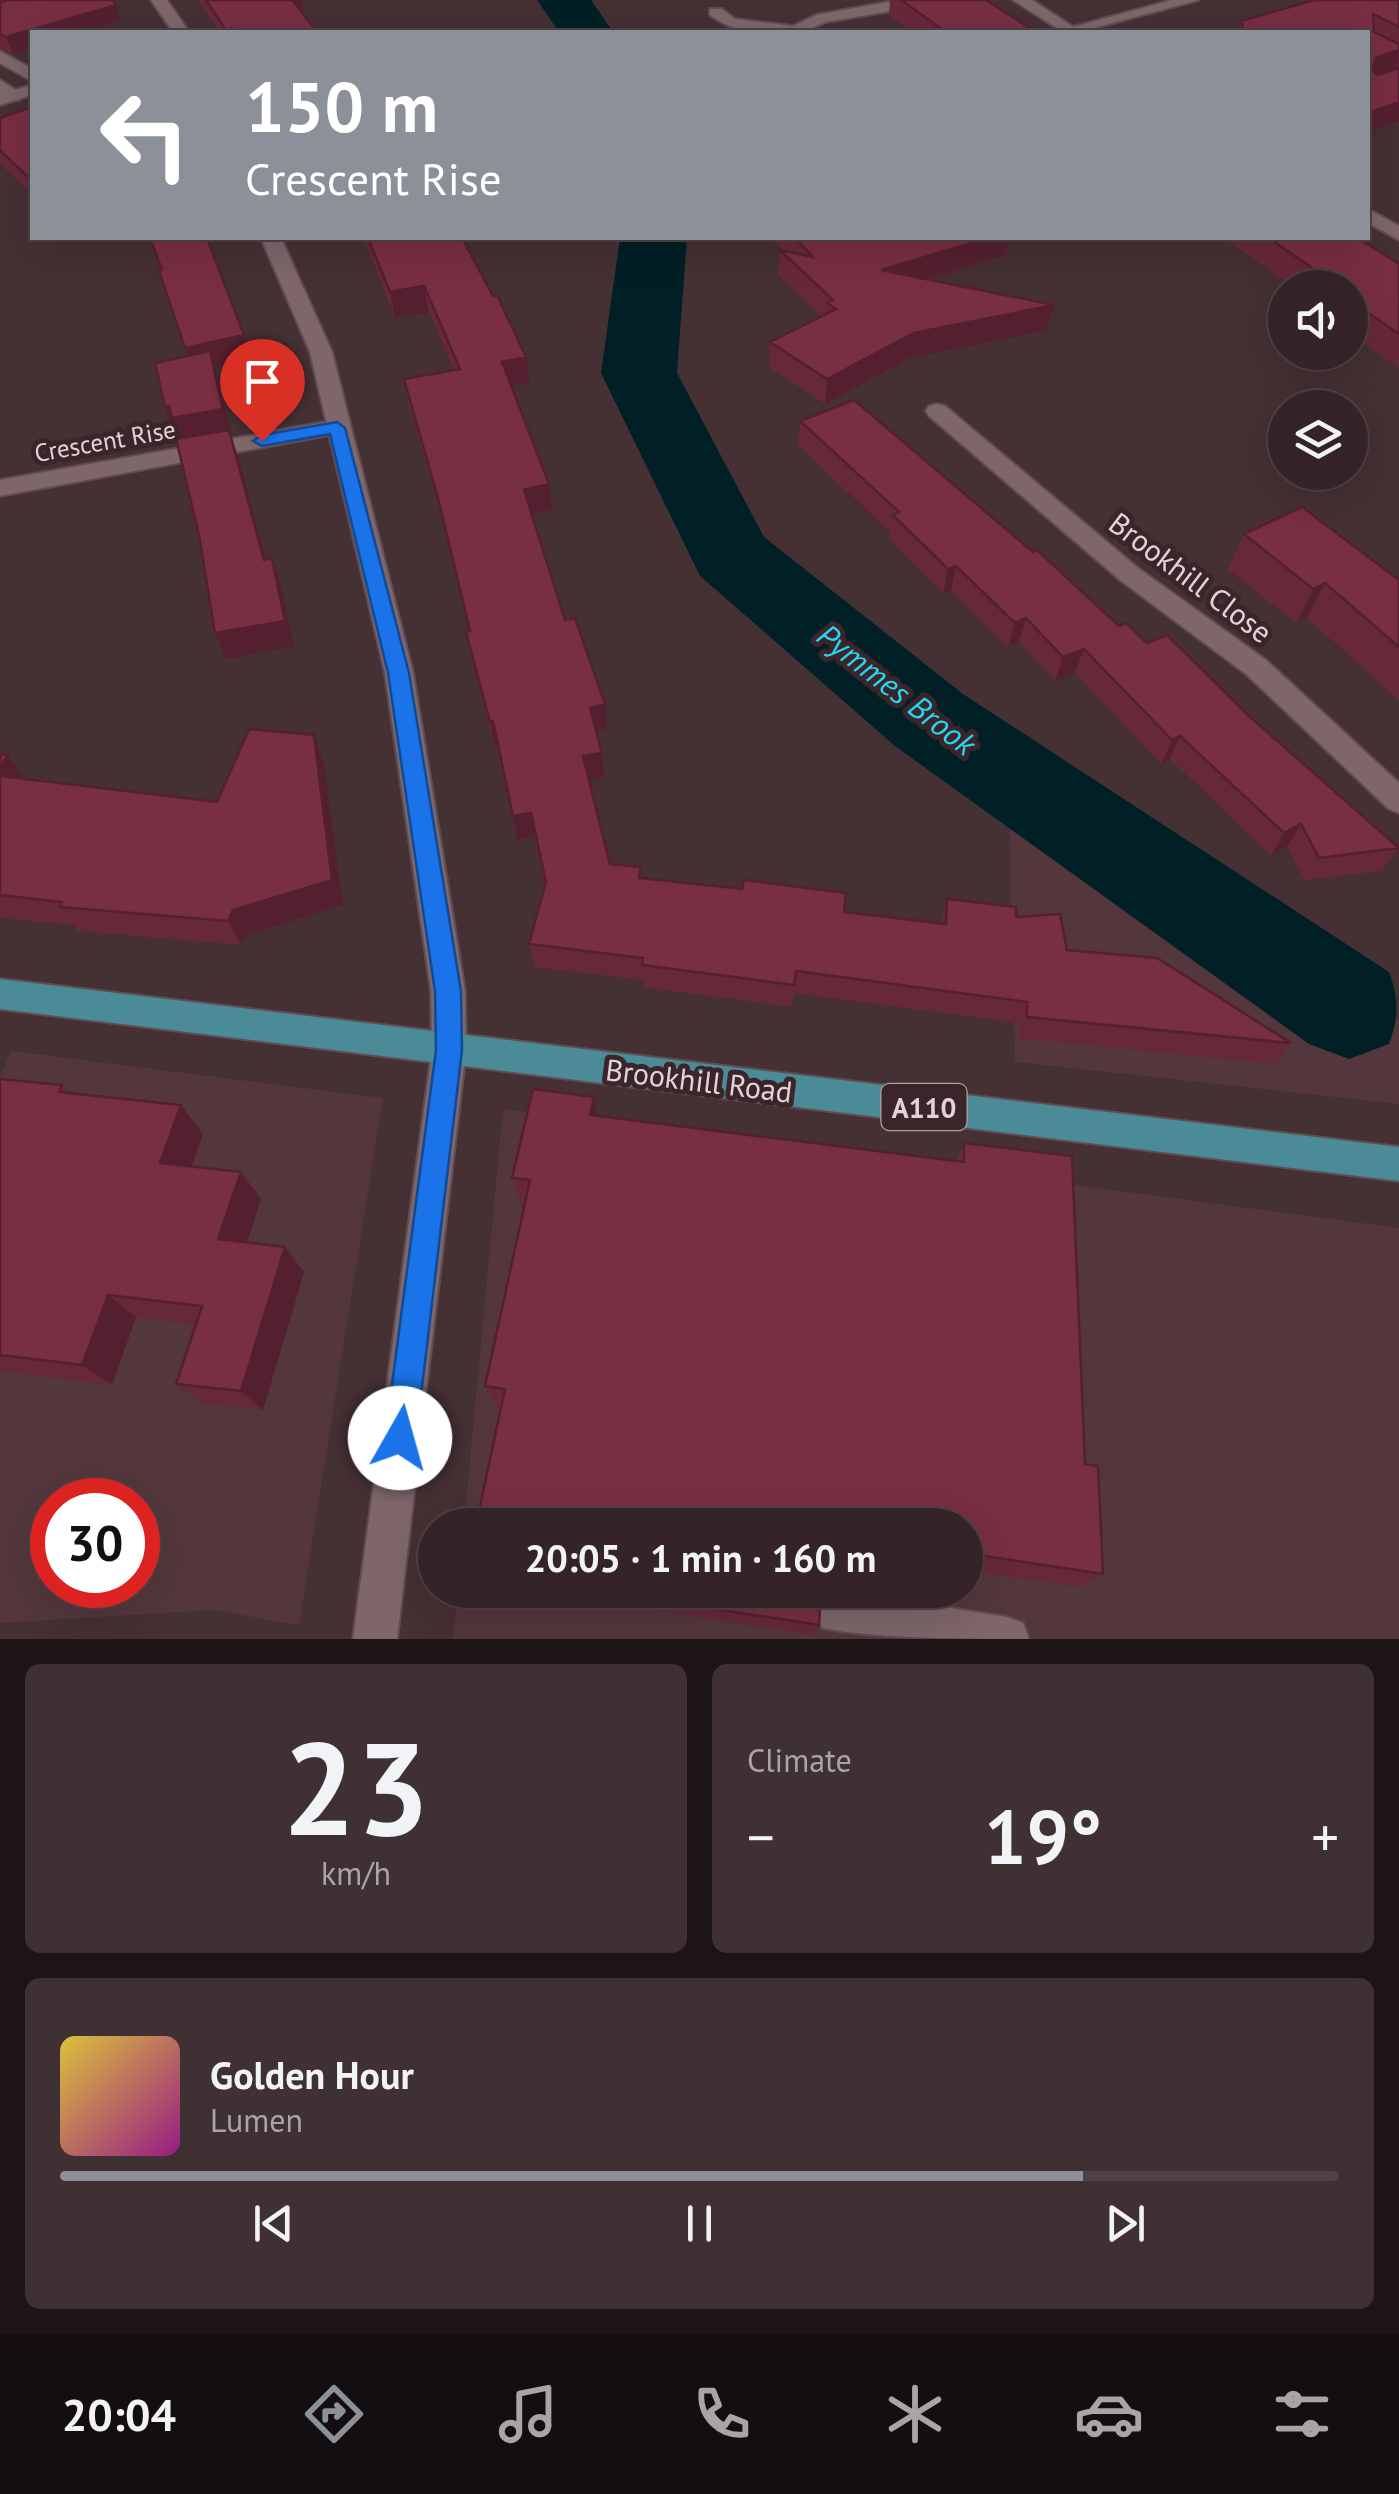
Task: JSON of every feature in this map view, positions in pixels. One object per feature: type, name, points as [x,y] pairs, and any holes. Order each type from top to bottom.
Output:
[{"type":"main road","name":"Brookhill Road","points":[[4,1002],[449,1050],[1399,1164]]},
{"type":"street","points":[[158,0],[180,30]]},
{"type":"street","points":[[795,30],[822,18],[926,0]]},
{"type":"street","points":[[1022,0],[1070,30]]},
{"type":"street","points":[[1076,30],[1191,0]]},
{"type":"street","points":[[716,12],[730,23],[777,30]]},
{"type":"street","points":[[0,56],[30,75]]},
{"type":"street","points":[[4,94],[30,90]]},
{"type":"street","points":[[1370,215],[1399,234]]},
{"type":"street","points":[[272,240],[320,352],[399,673],[448,991],[449,1050],[375,1639]]},
{"type":"street","name":"Brookhill Close","points":[[937,411],[1129,574],[1256,667],[1326,728],[1399,801]]},
{"type":"street","name":"Crescent Rise","points":[[0,488],[337,428]]},
{"type":"street","points":[[838,1612],[1007,1639]]},
{"type":"shaded area","points":[[1008,782],[1399,1020],[1399,1104],[1015,1062]]},
{"type":"shaded area","points":[[12,1051],[383,1098],[299,1625],[213,1610],[0,1623],[0,1075]]},
{"type":"shaded area","points":[[503,1109],[1399,1228],[1399,1639],[453,1639],[456,1608],[983,1608],[983,1508],[466,1508]]},
{"type":"building","points":[[113,0],[116,5],[6,37],[0,34],[0,2]]},
{"type":"building","points":[[206,0],[299,0],[293,1],[315,30],[232,28],[226,30]]},
{"type":"building","points":[[901,0],[986,0],[1033,30],[943,30]]},
{"type":"building","points":[[1315,0],[1399,0],[1399,27],[1373,14],[1374,32],[1399,44],[1399,50],[1375,58],[1373,71],[1378,75],[1399,68],[1399,102],[1370,112],[1370,30],[1243,30],[1241,21]]},
{"type":"building","points":[[30,108],[30,179],[0,150],[0,118]]},
{"type":"building","points":[[151,240],[208,240],[244,335],[185,348],[159,271],[162,270]]},
{"type":"building","points":[[369,240],[463,240],[493,296],[497,295],[526,357],[502,362],[549,484],[524,490],[565,620],[575,618],[605,704],[590,708],[602,753],[583,756],[610,864],[641,867],[639,878],[742,889],[744,880],[846,893],[844,912],[946,924],[947,899],[1016,907],[1016,917],[1060,914],[1067,950],[1157,958],[1291,1043],[1027,1017],[1027,1002],[796,971],[794,985],[642,965],[643,958],[529,944],[546,882],[531,813],[513,816],[493,721],[490,722],[466,632],[470,631],[438,498],[404,379],[460,369],[424,286],[390,292]]},
{"type":"building","points":[[797,240],[981,240],[881,270],[1054,305],[914,333],[827,379],[770,342],[836,309],[827,303],[833,300],[780,250],[813,257]]},
{"type":"building","points":[[1272,240],[1361,240],[1399,264],[1399,334],[1368,313],[1368,270],[1315,270]]},
{"type":"building","points":[[210,351],[223,409],[172,418],[169,406],[165,407],[155,363]]},
{"type":"building","points":[[854,400],[1033,552],[1037,550],[1119,626],[1126,623],[1147,643],[1167,635],[1249,716],[1399,848],[1319,858],[1301,824],[1284,833],[1180,736],[1172,740],[1084,649],[1063,657],[1026,618],[1015,623],[956,566],[948,569],[893,515],[899,512],[800,421]]},
{"type":"building","points":[[229,430],[264,560],[272,558],[285,621],[215,633],[199,535],[176,439]]},
{"type":"building","points":[[1302,507],[1399,580],[1399,647],[1325,583],[1313,589],[1244,534]]},
{"type":"building","points":[[249,729],[314,735],[332,880],[233,910],[228,921],[60,907],[62,902],[0,895],[0,776],[217,802]]},
{"type":"building","points":[[0,1079],[62,1085],[59,1092],[181,1105],[160,1163],[241,1172],[218,1239],[285,1247],[241,1391],[176,1384],[202,1306],[108,1295],[82,1365],[0,1355]]},
{"type":"building","points":[[533,1089],[594,1097],[590,1115],[964,1162],[964,1143],[1072,1156],[1085,1464],[1098,1466],[1103,1574],[983,1556],[983,1508],[480,1508],[505,1389],[485,1386],[530,1180],[512,1178]]},
{"type":"building","points":[[710,1608],[820,1608],[819,1625]]},
{"type":"waterway","name":"Pymmes Brook","points":[[564,0],[585,30]]},
{"type":"waterway","name":"Pymmes Brook","points":[[653,240],[639,373],[731,555],[929,720],[1349,1008]]},
{"type":"route","points":[[262,441],[337,428],[399,673],[448,991],[449,1050],[400,1438]]}]
